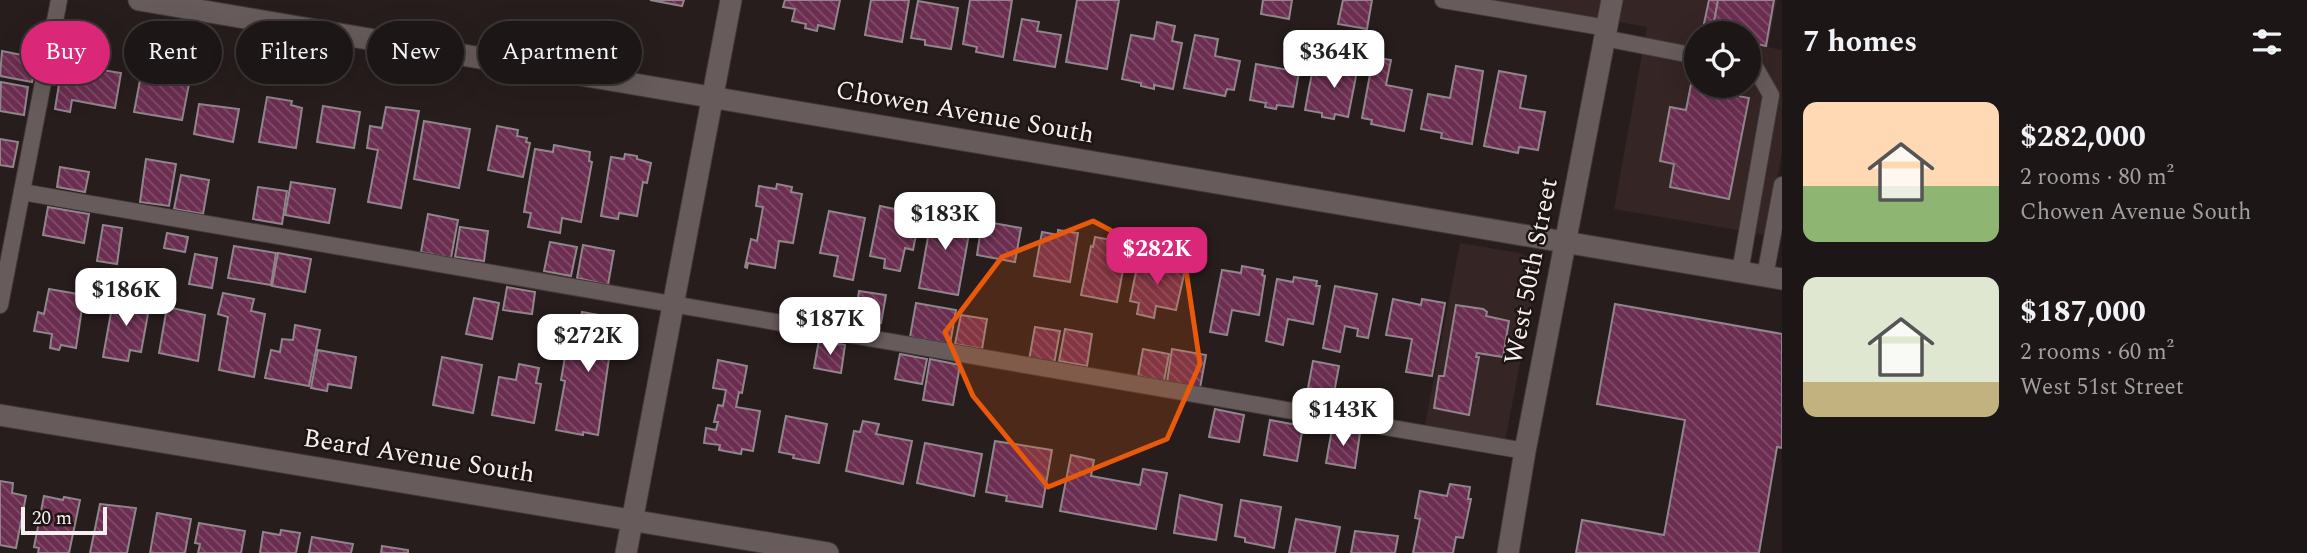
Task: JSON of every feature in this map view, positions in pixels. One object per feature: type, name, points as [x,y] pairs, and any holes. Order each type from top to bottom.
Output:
[{"type":"street","name":"Chowen Avenue South","points":[[139,0],[1773,277]]},
{"type":"street","points":[[626,553],[731,0]]},
{"type":"street","name":"West 50th Street","points":[[1508,553],[1525,451],[1612,0]]},
{"type":"street","name":"Beard Avenue South","points":[[0,415],[828,553]]},
{"type":"lane","points":[[0,305],[59,0]]},
{"type":"lane","points":[[1443,0],[1606,33],[1684,53]]},
{"type":"lane","points":[[1740,272],[1771,95],[1761,78]]},
{"type":"lane","points":[[1773,277],[1782,186]]},
{"type":"lane","points":[[22,192],[1525,451]]},
{"type":"highlighted area","points":[[1093,221],[1186,270],[1200,364],[1167,439],[1048,487],[973,396],[945,332],[1002,257]]},
{"type":"shaded area","points":[[1488,0],[1777,0],[1768,47],[1782,50],[1782,152],[1767,235],[1614,209],[1647,27]]},
{"type":"shaded area","points":[[1460,243],[1520,253],[1533,259],[1538,269],[1503,452],[1422,440]]},
{"type":"building","points":[[650,0],[684,0],[682,6]]},
{"type":"building","points":[[785,0],[840,0],[834,29],[818,25],[817,31],[805,28],[806,24],[792,21],[795,9],[783,7]]},
{"type":"building","points":[[871,0],[909,0],[902,42],[865,35]]},
{"type":"building","points":[[970,0],[1012,0],[1003,57],[976,52],[977,47],[963,44]]},
{"type":"building","points":[[1077,0],[1119,0],[1107,69],[1066,62]]},
{"type":"building","points":[[1263,0],[1292,0],[1289,19],[1261,14]]},
{"type":"building","points":[[1343,0],[1372,0],[1367,29],[1338,24]]},
{"type":"building","points":[[1709,0],[1718,0],[1714,21],[1705,21]]},
{"type":"building","points":[[1718,0],[1774,0],[1766,46],[1761,45],[1761,21],[1714,21]]},
{"type":"building","points":[[918,1],[958,8],[951,49],[925,45],[925,40],[911,38]]},
{"type":"building","points":[[1022,19],[1039,22],[1037,31],[1061,35],[1055,67],[1014,60]]},
{"type":"building","points":[[1157,22],[1175,26],[1172,41],[1182,43],[1173,89],[1154,85],[1154,89],[1122,79],[1131,35],[1154,39]]},
{"type":"building","points":[[1195,35],[1218,39],[1215,56],[1240,61],[1234,90],[1227,89],[1225,96],[1184,88]]},
{"type":"building","points":[[2,51],[21,55],[21,80],[0,76]]},
{"type":"building","points":[[1343,52],[1360,56],[1348,117],[1335,114],[1334,119],[1322,117],[1322,113],[1305,110],[1312,73],[1338,78]]},
{"type":"building","points":[[1373,57],[1391,60],[1386,85],[1412,90],[1404,131],[1371,124],[1372,120],[1362,118],[1370,74],[1364,73],[1366,64],[1371,65]]},
{"type":"building","points":[[1256,64],[1299,72],[1293,107],[1277,105],[1276,109],[1265,107],[1266,103],[1250,100]]},
{"type":"building","points":[[1456,66],[1483,71],[1472,144],[1441,138],[1442,133],[1421,129],[1428,94],[1450,98]]},
{"type":"building","points":[[110,71],[121,73],[115,108],[72,100],[70,112],[55,109],[59,84],[110,84]]},
{"type":"building","points":[[1499,71],[1526,76],[1520,108],[1545,112],[1538,150],[1519,147],[1518,153],[1484,146]]},
{"type":"building","points":[[1,82],[28,87],[24,115],[0,111]]},
{"type":"building","points":[[139,84],[189,84],[182,120],[134,112]]},
{"type":"building","points":[[267,97],[292,101],[291,105],[302,108],[296,148],[259,142]]},
{"type":"building","points":[[1688,98],[1749,98],[1729,199],[1670,187],[1674,164],[1660,161],[1670,107],[1686,110]]},
{"type":"building","points":[[199,104],[239,109],[233,142],[194,134]]},
{"type":"building","points":[[323,106],[360,112],[354,148],[317,142]]},
{"type":"building","points":[[386,107],[419,111],[401,208],[368,202],[378,150],[367,148],[370,126],[382,128]]},
{"type":"building","points":[[424,121],[470,129],[459,188],[414,179]]},
{"type":"building","points":[[497,126],[518,130],[517,136],[527,138],[526,142],[530,143],[523,177],[488,170]]},
{"type":"building","points":[[0,139],[18,142],[13,167],[0,165]]},
{"type":"building","points":[[554,145],[590,152],[589,161],[592,162],[581,222],[562,218],[560,233],[528,227],[531,213],[524,212],[535,149],[553,152]]},
{"type":"building","points":[[625,154],[651,163],[647,183],[643,182],[637,216],[619,213],[618,219],[601,216],[611,157],[624,159]]},
{"type":"building","points":[[146,159],[176,164],[169,206],[140,202]]},
{"type":"building","points":[[60,167],[89,172],[85,192],[57,187]]},
{"type":"building","points":[[181,175],[209,180],[203,214],[174,209]]},
{"type":"building","points":[[291,182],[335,189],[329,223],[285,215]]},
{"type":"building","points":[[777,184],[792,187],[791,192],[802,194],[793,243],[779,241],[775,268],[748,263],[747,268],[745,267],[751,239],[757,241],[763,207],[756,206],[759,186],[776,189]]},
{"type":"building","points":[[258,187],[287,191],[282,224],[253,219]]},
{"type":"building","points":[[896,205],[921,210],[913,250],[905,248],[900,271],[884,268],[885,259],[870,256],[880,206],[895,209]]},
{"type":"building","points":[[48,207],[89,214],[84,243],[43,235]]},
{"type":"building","points":[[933,209],[972,217],[958,295],[919,288]]},
{"type":"building","points":[[829,211],[865,218],[853,280],[834,276],[838,256],[820,253]]},
{"type":"building","points":[[428,214],[458,220],[451,258],[421,252]]},
{"type":"building","points":[[982,221],[1021,228],[1015,262],[977,255]]},
{"type":"building","points":[[103,225],[122,228],[117,264],[97,261]]},
{"type":"building","points":[[460,227],[488,231],[484,261],[455,257]]},
{"type":"building","points":[[1058,230],[1078,233],[1070,282],[1034,276],[1042,232],[1058,235]]},
{"type":"building","points":[[167,233],[188,237],[185,252],[164,248]]},
{"type":"building","points":[[1095,237],[1128,243],[1117,302],[1081,295]]},
{"type":"building","points":[[550,242],[577,247],[571,276],[544,271]]},
{"type":"building","points":[[583,245],[614,251],[608,285],[577,278]]},
{"type":"building","points":[[234,246],[276,253],[271,285],[228,278]]},
{"type":"building","points":[[278,253],[311,259],[305,292],[272,286]]},
{"type":"building","points":[[195,254],[217,258],[212,288],[189,284]]},
{"type":"building","points":[[1158,260],[1186,266],[1176,310],[1156,306],[1154,318],[1137,314],[1139,303],[1130,301],[1138,262],[1156,266]]},
{"type":"building","points":[[1242,266],[1263,270],[1262,275],[1265,276],[1259,315],[1232,310],[1227,335],[1210,332],[1222,270],[1241,273]]},
{"type":"building","points":[[1294,277],[1317,281],[1316,286],[1320,286],[1313,324],[1288,319],[1283,345],[1266,341],[1277,279],[1293,282]]},
{"type":"building","points":[[1335,286],[1377,294],[1368,338],[1357,336],[1358,329],[1345,326],[1340,352],[1323,348]]},
{"type":"building","points":[[507,287],[535,292],[532,314],[503,310]]},
{"type":"building","points":[[49,289],[84,295],[76,348],[61,345],[59,350],[50,348],[52,334],[34,331],[38,312],[44,314]]},
{"type":"building","points":[[859,291],[886,295],[881,323],[855,318]]},
{"type":"building","points":[[223,293],[254,299],[251,311],[265,314],[254,377],[219,370],[228,317],[218,314]]},
{"type":"building","points":[[114,296],[150,303],[141,352],[130,350],[128,361],[103,357]]},
{"type":"building","points":[[474,298],[499,303],[492,339],[466,334]]},
{"type":"building","points":[[1393,299],[1421,305],[1422,299],[1445,303],[1432,376],[1406,372],[1412,339],[1386,335]]},
{"type":"building","points":[[916,303],[956,310],[950,344],[910,337]]},
{"type":"building","points":[[1615,304],[1782,334],[1782,448],[1777,447],[1759,553],[1576,553],[1582,520],[1664,535],[1685,420],[1597,404]]},
{"type":"building","points":[[1456,305],[1483,309],[1487,312],[1486,316],[1509,321],[1503,357],[1477,353],[1476,357],[1479,357],[1469,415],[1434,408],[1439,376],[1444,376]]},
{"type":"building","points":[[167,307],[205,315],[198,361],[159,353]]},
{"type":"building","points":[[582,312],[622,319],[616,352],[610,351],[598,435],[556,430],[565,381],[561,380],[565,357],[570,358],[574,339],[577,340]]},
{"type":"building","points":[[961,315],[987,319],[982,349],[955,344]]},
{"type":"building","points":[[295,325],[320,330],[309,386],[265,378],[271,350],[280,352],[282,339],[293,340]]},
{"type":"building","points":[[1035,327],[1060,331],[1054,364],[1029,360]]},
{"type":"building","points":[[1065,329],[1092,334],[1087,366],[1059,361]]},
{"type":"building","points":[[819,340],[845,345],[841,373],[814,368]]},
{"type":"building","points":[[1143,349],[1169,354],[1164,381],[1138,376]]},
{"type":"building","points":[[1172,349],[1206,355],[1200,388],[1167,382]]},
{"type":"building","points":[[318,350],[356,357],[351,388],[328,384],[327,391],[311,388]]},
{"type":"building","points":[[900,354],[927,359],[922,384],[895,379]]},
{"type":"building","points":[[442,357],[482,365],[473,413],[433,405]]},
{"type":"building","points":[[930,359],[960,365],[953,405],[923,400]]},
{"type":"building","points":[[718,360],[747,366],[742,393],[739,392],[736,407],[760,411],[753,451],[742,449],[741,454],[719,450],[720,445],[704,443],[706,428],[716,430],[718,422],[714,422],[718,405],[723,406],[726,390],[713,388]]},
{"type":"building","points":[[1313,361],[1339,366],[1334,393],[1308,388]]},
{"type":"building","points":[[519,364],[539,368],[536,383],[541,384],[534,423],[492,415],[499,377],[516,380]]},
{"type":"building","points":[[1215,409],[1244,415],[1239,442],[1209,437]]},
{"type":"building","points":[[786,416],[827,424],[819,463],[779,452]]},
{"type":"building","points":[[1270,420],[1303,426],[1297,461],[1264,455]]},
{"type":"building","points":[[863,421],[879,424],[876,434],[912,441],[903,484],[846,471],[854,431],[860,432]]},
{"type":"building","points":[[1332,429],[1360,433],[1355,468],[1326,463]]},
{"type":"building","points":[[995,441],[1052,450],[1042,507],[1006,501],[1007,496],[986,492]]},
{"type":"building","points":[[925,443],[982,454],[974,496],[917,483]]},
{"type":"building","points":[[1071,455],[1094,460],[1091,476],[1140,485],[1143,469],[1167,473],[1156,529],[1060,511]]},
{"type":"building","points":[[0,481],[13,483],[12,493],[26,496],[16,548],[0,545]]},
{"type":"building","points":[[1450,484],[1470,487],[1468,499],[1471,499],[1463,538],[1456,537],[1453,553],[1413,553],[1420,519],[1415,518],[1420,491],[1447,496]]},
{"type":"building","points":[[1180,495],[1222,505],[1216,540],[1174,533]]},
{"type":"building","points":[[44,496],[80,500],[69,553],[38,553],[39,548],[34,547]]},
{"type":"building","points":[[1241,500],[1281,507],[1274,548],[1245,542],[1245,538],[1235,536]]},
{"type":"building","points":[[100,504],[136,508],[127,553],[90,553]]},
{"type":"building","points":[[157,513],[191,519],[185,553],[150,553]]},
{"type":"building","points":[[1296,519],[1340,527],[1335,553],[1289,553]]},
{"type":"building","points":[[199,523],[245,531],[241,553],[198,553],[200,544],[195,543]]},
{"type":"building","points":[[281,530],[300,533],[296,553],[260,553],[263,532],[280,535]]},
{"type":"building","points":[[1355,531],[1398,536],[1395,553],[1351,553]]},
{"type":"building","points":[[312,537],[353,544],[351,553],[309,553]]},
{"type":"building","points":[[382,546],[408,550],[408,553],[381,553]]}]
